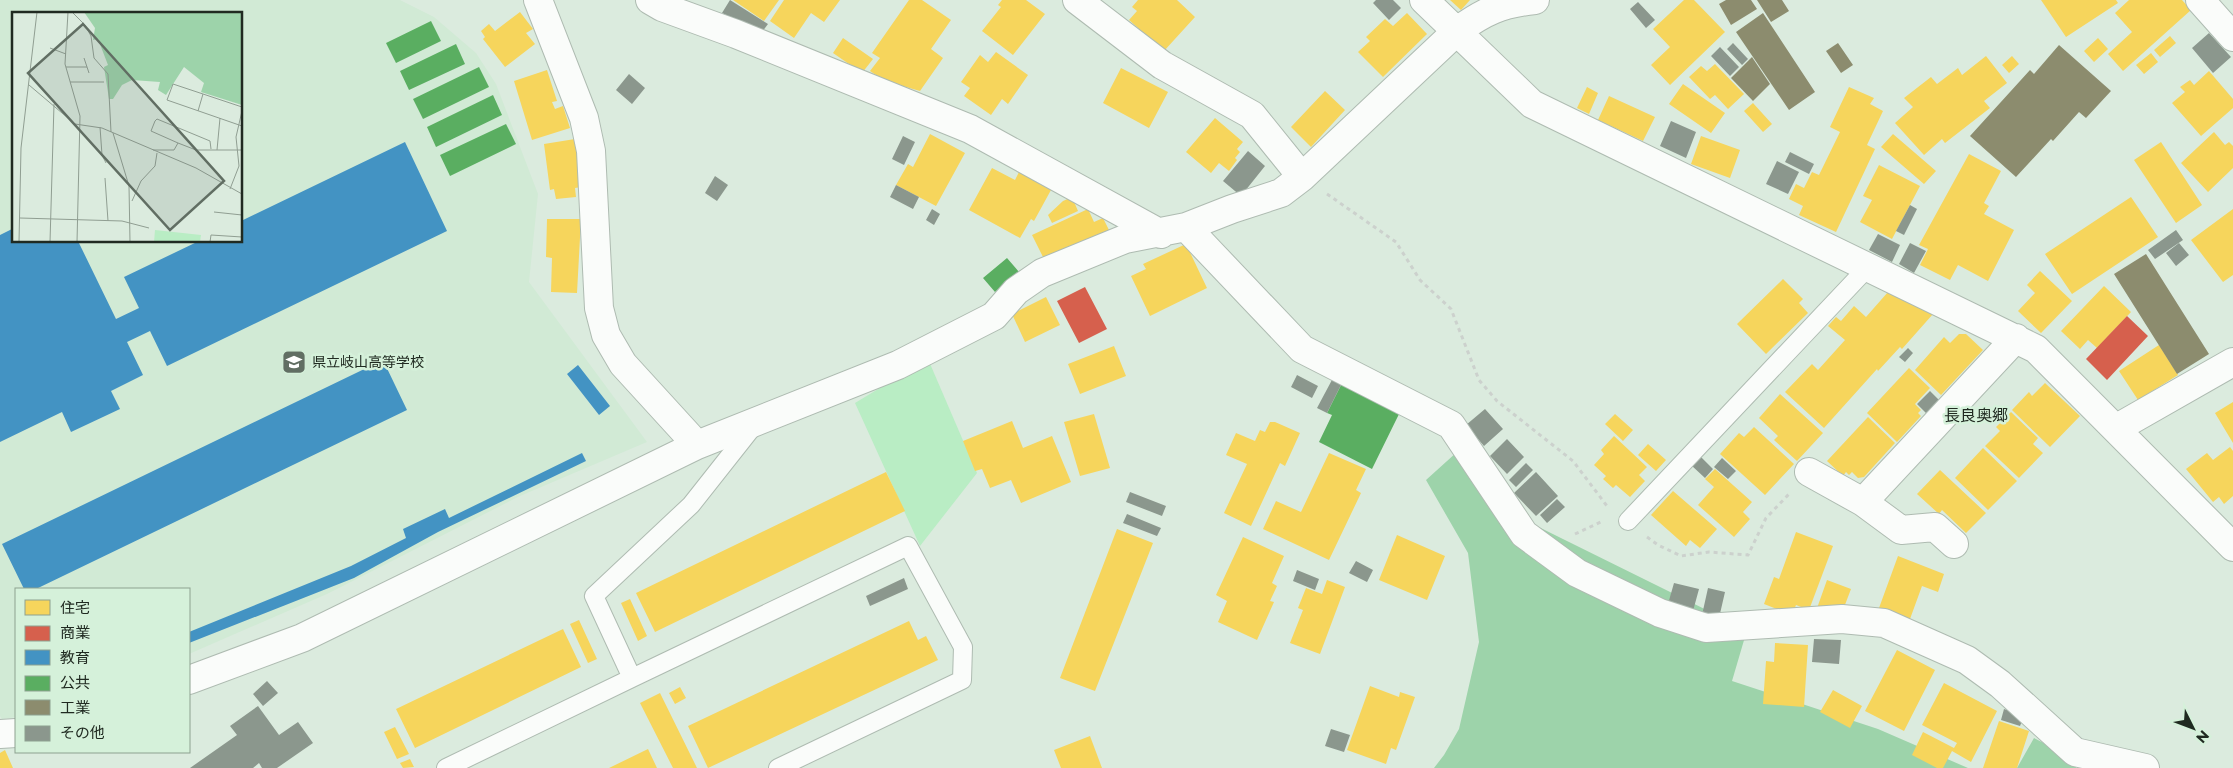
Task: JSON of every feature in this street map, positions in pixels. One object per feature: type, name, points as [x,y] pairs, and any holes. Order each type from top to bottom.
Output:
[{"type":"street","points":[[538,0],[584,118],[591,151],[599,308],[606,335],[623,364],[697,444]]},
{"type":"street","points":[[650,0],[662,7],[736,34],[970,129],[1173,231],[1302,349],[1452,425],[1524,534],[1577,573],[1660,613],[1706,628],[1842,620],[1884,623],[1967,660],[2000,684],[2075,752],[2145,768]]},
{"type":"street","points":[[1077,0],[1162,65],[1252,115],[1302,178]]},
{"type":"street","points":[[1424,0],[1532,104],[1869,266],[2036,349],[2117,428],[2233,547]]},
{"type":"street","points":[[190,680],[302,638],[697,444],[898,365],[994,316],[1016,292],[1042,273],[1125,239],[1173,231],[1281,193],[1302,178],[1457,31],[1478,17],[1507,3],[1535,0]]},
{"type":"street","points":[[2200,0],[2233,37]]},
{"type":"street","points":[[1863,502],[2016,338]]},
{"type":"street","points":[[2117,428],[2233,362]]},
{"type":"street","points":[[1808,472],[1863,502],[1901,530],[1935,527],[1954,544]]},
{"type":"street","points":[[0,734],[15,733]]},
{"type":"lane","points":[[1621,519],[1869,266]]},
{"type":"lane","points":[[632,678],[594,596],[691,505],[757,422]]},
{"type":"lane","points":[[446,768],[908,546],[963,647],[962,680],[778,768]]},
{"type":"path","points":[[1302,178],[1396,242],[1420,280],[1450,309],[1479,380],[1497,401],[1573,462],[1621,519],[1658,545],[1681,556],[1709,552],[1748,555],[1766,518],[1808,472]]},
{"type":"path","points":[[1539,546],[1621,519]]},
{"type":"shaded area","name":"県立岐山高等学校","points":[[0,0],[400,0],[434,17],[476,53],[496,84],[538,194],[529,282],[647,442],[520,496],[327,594],[190,654],[190,588],[15,588],[15,717],[2,719],[0,716]]},
{"type":"green space","points":[[928,359],[977,473],[920,546],[855,403]]},
{"type":"green space","points":[[1457,452],[1498,507],[1747,630],[1732,681],[1878,729],[1968,768],[1434,768],[1459,729],[1479,642],[1468,553],[1426,480]]},
{"type":"green space","points":[[2034,738],[2074,759],[2076,768],[2017,768]]},
{"type":"building: 住宅","points":[[733,0],[779,0],[764,21]]},
{"type":"building: 住宅","points":[[784,0],[840,0],[824,22],[811,13],[794,38],[770,21]]},
{"type":"building: 住宅","points":[[909,0],[922,0],[951,20],[931,49],[943,58],[920,91],[885,81],[870,71],[880,58],[872,53]]},
{"type":"building: 住宅","points":[[1002,0],[1026,0],[1045,14],[1013,55],[982,31],[1001,7],[998,5]]},
{"type":"building: 住宅","points":[[1138,0],[1177,0],[1195,17],[1164,51],[1129,20],[1137,11],[1132,7]]},
{"type":"building: 住宅","points":[[1450,0],[1470,0],[1461,10]]},
{"type":"building: 住宅","points":[[1684,0],[1694,0],[1725,32],[1670,85],[1651,65],[1670,47],[1653,29]]},
{"type":"building: 住宅","points":[[2041,0],[2116,0],[2118,3],[2066,37]]},
{"type":"building: 住宅","points":[[2129,0],[2182,0],[2191,10],[2123,71],[2108,54],[2132,32],[2115,13]]},
{"type":"building: 住宅","points":[[520,12],[533,29],[526,33],[535,44],[505,67],[483,39],[485,37],[481,31],[489,24],[495,31]]},
{"type":"building: 住宅","points":[[1407,13],[1427,34],[1383,77],[1358,52],[1370,41],[1366,37],[1385,19],[1393,26]]},
{"type":"building: 住宅","points":[[2170,36],[2176,43],[2160,57],[2154,50]]},
{"type":"building: 住宅","points":[[843,38],[873,59],[862,73],[833,53]]},
{"type":"building: 住宅","points":[[2098,38],[2108,49],[2094,62],[2084,51]]},
{"type":"building: 住宅","points":[[996,52],[1028,75],[1008,104],[1002,99],[991,115],[964,96],[970,88],[961,82],[980,55],[988,62]]},
{"type":"building: 住宅","points":[[2151,53],[2158,62],[2144,74],[2136,65]]},
{"type":"building: 住宅","points":[[1986,56],[2007,83],[1984,101],[1990,108],[1945,143],[1942,139],[1924,155],[1895,123],[1913,107],[1904,98],[1931,77],[1937,84],[1958,68],[1962,75]]},
{"type":"building: 住宅","points":[[2012,56],[2019,64],[2009,73],[2002,65]]},
{"type":"building: 住宅","points":[[1715,64],[1744,94],[1728,109],[1715,95],[1710,99],[1689,77],[1701,66],[1707,71]]},
{"type":"building: 住宅","points":[[1121,68],[1168,92],[1149,128],[1103,103]]},
{"type":"building: 住宅","points":[[547,70],[557,101],[552,102],[555,109],[563,106],[570,128],[532,140],[514,81]]},
{"type":"building: 住宅","points":[[2209,71],[2233,99],[2233,108],[2201,136],[2172,103],[2185,92],[2180,87],[2190,80],[2194,85]]},
{"type":"building: 住宅","points":[[1683,84],[1725,113],[1711,133],[1669,104]]},
{"type":"building: 住宅","points":[[1587,87],[1598,93],[1589,114],[1577,108]]},
{"type":"building: 住宅","points":[[1849,87],[1874,98],[1870,104],[1883,111],[1867,145],[1875,149],[1836,232],[1799,215],[1803,206],[1789,199],[1796,184],[1804,188],[1812,172],[1819,175],[1840,132],[1830,127]]},
{"type":"building: 住宅","points":[[1325,91],[1345,110],[1311,147],[1291,127]]},
{"type":"building: 住宅","points":[[1609,96],[1655,117],[1643,141],[1598,120]]},
{"type":"building: 住宅","points":[[1753,103],[1772,124],[1763,132],[1744,111]]},
{"type":"building: 住宅","points":[[1215,118],[1243,142],[1237,149],[1240,152],[1235,158],[1237,160],[1229,171],[1219,163],[1211,173],[1186,152]]},
{"type":"building: 住宅","points":[[2214,132],[2225,145],[2229,142],[2233,146],[2233,168],[2208,192],[2181,163]]},
{"type":"building: 住宅","points":[[930,134],[965,153],[936,206],[896,185],[908,164],[913,167]]},
{"type":"building: 住宅","points":[[1893,134],[1936,171],[1924,184],[1881,147]]},
{"type":"building: 住宅","points":[[1701,136],[1740,150],[1730,178],[1691,164]]},
{"type":"building: 住宅","points":[[575,139],[581,187],[575,188],[576,197],[556,199],[554,189],[550,190],[544,144]]},
{"type":"building: 住宅","points":[[2161,142],[2202,205],[2176,223],[2134,160]]},
{"type":"building: 住宅","points":[[1969,154],[2001,171],[1984,203],[1989,206],[1984,214],[2014,230],[1988,281],[1958,265],[1950,280],[1920,265],[1928,249],[1919,245]]},
{"type":"building: 住宅","points":[[1879,165],[1920,186],[1892,239],[1860,222],[1872,200],[1863,196]]},
{"type":"building: 住宅","points":[[992,168],[1015,180],[1019,172],[1051,190],[1034,221],[1031,219],[1020,238],[969,210]]},
{"type":"building: 住宅","points":[[1072,197],[1078,211],[1052,223],[1048,215],[1063,201]]},
{"type":"building: 住宅","points":[[2131,197],[2158,237],[2072,294],[2045,254]]},
{"type":"building: 住宅","points":[[1088,209],[1094,222],[1103,218],[1109,230],[1045,261],[1032,235]]},
{"type":"building: 住宅","points":[[2233,209],[2233,275],[2223,282],[2191,240]]},
{"type":"building: 住宅","points":[[547,219],[581,219],[577,293],[551,292],[552,258],[546,257]]},
{"type":"building: 住宅","points":[[1186,244],[1207,288],[1150,316],[1131,276],[1146,269],[1143,264]]},
{"type":"building: 住宅","points":[[2040,271],[2072,301],[2041,333],[2018,311],[2035,293],[2027,285]]},
{"type":"building: 住宅","points":[[1783,279],[1803,299],[1799,303],[1808,313],[1766,354],[1737,324]]},
{"type":"building: 住宅","points":[[2104,286],[2131,312],[2097,348],[2088,340],[2080,349],[2061,331]]},
{"type":"building: 住宅","points":[[1888,292],[1933,314],[1902,349],[1900,347],[1878,371],[1877,369],[1824,428],[1785,392],[1812,364],[1818,370],[1845,340],[1828,326],[1836,317],[1841,321],[1854,306],[1866,317]]},
{"type":"building: 住宅","points":[[1046,297],[1060,325],[1025,342],[1012,314]]},
{"type":"building: 住宅","points":[[1959,334],[1966,334],[1983,350],[1941,395],[1915,370],[1944,337],[1950,343]]},
{"type":"building: 住宅","points":[[2159,345],[2178,375],[2138,400],[2119,371]]},
{"type":"building: 住宅","points":[[1114,346],[1126,376],[1080,394],[1068,364]]},
{"type":"building: 住宅","points":[[1909,368],[1930,388],[1915,404],[1921,410],[1918,413],[1921,416],[1897,442],[1867,413]]},
{"type":"building: 住宅","points":[[2045,383],[2080,416],[2050,447],[2012,410],[2029,392],[2032,396]]},
{"type":"building: 住宅","points":[[1780,394],[1823,433],[1797,461],[1774,440],[1778,436],[1759,418]]},
{"type":"building: 住宅","points":[[2233,402],[2233,443],[2215,413]]},
{"type":"building: 住宅","points":[[2011,412],[2038,438],[2033,444],[2043,453],[2019,478],[1985,446],[2000,431],[1996,427]]},
{"type":"building: 住宅","points":[[1094,414],[1110,468],[1080,476],[1064,422]]},
{"type":"building: 住宅","points":[[1615,414],[1633,430],[1623,441],[1605,424]]},
{"type":"building: 住宅","points":[[1868,417],[1895,443],[1864,477],[1858,478],[1852,472],[1849,475],[1846,472],[1843,476],[1827,461]]},
{"type":"building: 住宅","points":[[1012,421],[1023,448],[1052,436],[1071,482],[1021,503],[1011,480],[990,488],[982,469],[975,471],[963,441]]},
{"type":"building: 住宅","points":[[1270,422],[1275,422],[1300,433],[1285,466],[1280,463],[1251,526],[1224,513],[1247,464],[1226,455],[1236,433],[1255,441],[1260,430],[1265,432]]},
{"type":"building: 住宅","points":[[1754,427],[1794,464],[1765,495],[1720,454],[1739,433],[1744,437]]},
{"type":"building: 住宅","points":[[1614,436],[1647,467],[1639,475],[1645,481],[1630,497],[1616,485],[1613,488],[1603,479],[1606,476],[1594,465],[1604,454],[1601,450]]},
{"type":"building: 住宅","points":[[1648,444],[1666,460],[1656,471],[1638,455]]},
{"type":"building: 住宅","points":[[2230,447],[2233,451],[2233,496],[2224,504],[2219,497],[2213,502],[2186,469],[2207,453],[2213,460]]},
{"type":"building: 住宅","points":[[1983,448],[2017,481],[1988,510],[1955,478]]},
{"type":"building: 住宅","points":[[1329,453],[1366,469],[1356,490],[1361,493],[1329,560],[1263,529],[1276,501],[1301,512]]},
{"type":"building: 住宅","points":[[1715,469],[1752,502],[1743,512],[1750,519],[1734,537],[1698,505],[1714,487],[1705,479]]},
{"type":"building: 住宅","points":[[1940,470],[1986,513],[1966,533],[1942,510],[1939,514],[1917,494]]},
{"type":"building: 住宅","points":[[886,472],[905,511],[655,632],[636,593]]},
{"type":"building: 住宅","points":[[1673,491],[1717,529],[1700,548],[1690,540],[1686,546],[1651,515]]},
{"type":"building: 住宅","points":[[1117,529],[1153,543],[1095,691],[1060,678]]},
{"type":"building: 住宅","points":[[1796,532],[1833,546],[1809,610],[1796,605],[1792,615],[1764,604],[1774,577],[1779,579]]},
{"type":"building: 住宅","points":[[1397,535],[1445,556],[1427,600],[1379,580]]},
{"type":"building: 住宅","points":[[1243,537],[1284,556],[1272,583],[1277,586],[1270,601],[1274,602],[1257,640],[1218,622],[1227,601],[1216,595]]},
{"type":"building: 住宅","points":[[1898,556],[1944,574],[1938,592],[1922,586],[1910,619],[1879,608]]},
{"type":"building: 住宅","points":[[1327,580],[1345,587],[1320,654],[1290,643],[1303,610],[1298,608],[1306,588],[1322,594]]},
{"type":"building: 住宅","points":[[1827,580],[1851,589],[1843,610],[1816,611]]},
{"type":"building: 住宅","points":[[630,599],[647,636],[638,641],[621,603]]},
{"type":"building: 住宅","points":[[579,620],[597,659],[588,663],[570,624]]},
{"type":"building: 住宅","points":[[909,621],[918,640],[926,636],[938,660],[708,768],[688,726]]},
{"type":"building: 住宅","points":[[563,629],[581,667],[415,748],[396,709]]},
{"type":"building: 住宅","points":[[1775,643],[1808,645],[1804,707],[1763,704],[1766,661],[1774,662]]},
{"type":"building: 住宅","points":[[1897,650],[1935,670],[1904,731],[1865,711]]},
{"type":"building: 住宅","points":[[1944,683],[1997,711],[1971,762],[1952,751],[1943,768],[1937,768],[1912,755],[1923,732],[1954,748],[1957,743],[1922,725]]},
{"type":"building: 住宅","points":[[1370,686],[1399,697],[1400,692],[1415,697],[1396,750],[1391,748],[1386,764],[1347,750]]},
{"type":"building: 住宅","points":[[680,687],[686,698],[675,704],[669,693]]},
{"type":"building: 住宅","points":[[1833,690],[1862,706],[1850,728],[1820,712]]},
{"type":"building: 住宅","points":[[660,693],[697,768],[673,768],[640,703]]},
{"type":"building: 住宅","points":[[1999,721],[2029,731],[2017,768],[1983,768]]},
{"type":"building: 住宅","points":[[395,727],[409,754],[397,759],[384,732]]},
{"type":"building: 住宅","points":[[1090,736],[1102,768],[1061,768],[1054,750]]},
{"type":"building: 住宅","points":[[648,749],[657,768],[609,768]]},
{"type":"building: 住宅","points":[[5,750],[13,768],[0,768],[0,753]]},
{"type":"building: 住宅","points":[[410,759],[414,767],[403,768],[400,763]]},
{"type":"building: 商業","points":[[1085,287],[1107,329],[1079,343],[1057,301]]},
{"type":"building: 商業","points":[[2127,316],[2148,336],[2107,380],[2086,359]]},
{"type":"building: 教育","points":[[405,142],[447,231],[167,366],[150,331],[127,342],[143,375],[111,391],[120,409],[71,432],[62,412],[0,442],[0,235],[12,229],[12,242],[78,242],[116,319],[139,308],[124,277],[197,242],[242,242],[242,221]]},
{"type":"building: 教育","points":[[383,360],[407,410],[38,588],[24,588],[2,544]]},
{"type":"building: 教育","points":[[578,365],[610,406],[599,415],[567,374]]},
{"type":"building: 教育","points":[[582,453],[586,461],[438,532],[354,578],[190,643],[190,632],[351,566],[406,538],[403,529],[445,509],[449,518]]},
{"type":"building: 公共","points":[[431,21],[441,41],[396,63],[386,43]]},
{"type":"building: 公共","points":[[456,44],[465,64],[409,90],[400,71]]},
{"type":"building: 公共","points":[[479,67],[489,87],[423,119],[413,99]]},
{"type":"building: 公共","points":[[493,95],[502,115],[436,147],[427,127]]},
{"type":"building: 公共","points":[[506,124],[516,144],[450,176],[440,155]]},
{"type":"building: 公共","points":[[1007,258],[1019,272],[995,292],[983,278]]},
{"type":"building: 公共","points":[[1342,383],[1400,412],[1372,469],[1319,442],[1332,415],[1327,413]]},
{"type":"building: 工業","points":[[1726,0],[1751,0],[1757,9],[1731,25],[1719,4]]},
{"type":"building: 工業","points":[[1757,0],[1782,0],[1789,11],[1771,22]]},
{"type":"building: 工業","points":[[1763,13],[1815,92],[1789,110],[1736,32]]},
{"type":"building: 工業","points":[[1838,43],[1853,65],[1841,73],[1826,51]]},
{"type":"building: 工業","points":[[2059,45],[2111,91],[2086,118],[2079,112],[2053,141],[2051,139],[2016,177],[1970,136],[2030,70],[2034,74]]},
{"type":"building: 工業","points":[[1752,57],[1770,84],[1753,101],[1731,78]]},
{"type":"building: 工業","points":[[2146,254],[2209,354],[2177,374],[2114,274]]},
{"type":"building: その他","points":[[730,0],[768,24],[762,32],[722,13]]},
{"type":"building: その他","points":[[1376,0],[1393,0],[1401,8],[1389,20],[1373,3]]},
{"type":"building: その他","points":[[1638,2],[1655,20],[1646,28],[1630,9]]},
{"type":"building: その他","points":[[2209,33],[2231,57],[2213,73],[2192,48]]},
{"type":"building: その他","points":[[1733,43],[1748,59],[1742,65],[1727,49]]},
{"type":"building: その他","points":[[1720,47],[1739,67],[1730,76],[1711,56]]},
{"type":"building: その他","points":[[629,74],[645,88],[632,104],[616,90]]},
{"type":"building: その他","points":[[1671,121],[1696,132],[1686,158],[1660,146]]},
{"type":"building: その他","points":[[903,136],[915,142],[904,165],[892,159]]},
{"type":"building: その他","points":[[1248,151],[1265,166],[1241,196],[1223,181]]},
{"type":"building: その他","points":[[1790,152],[1814,164],[1809,174],[1785,162]]},
{"type":"building: その他","points":[[1777,161],[1799,172],[1788,194],[1766,184]]},
{"type":"building: その他","points":[[715,176],[728,185],[717,201],[705,193]]},
{"type":"building: その他","points":[[896,185],[919,197],[913,209],[890,197]]},
{"type":"building: その他","points":[[1910,205],[1917,209],[1904,235],[1896,231]]},
{"type":"building: その他","points":[[932,209],[940,214],[934,225],[926,220]]},
{"type":"building: その他","points":[[2176,230],[2183,240],[2155,259],[2148,250]]},
{"type":"building: その他","points":[[1878,234],[1900,245],[1892,262],[1869,250]]},
{"type":"building: その他","points":[[1910,243],[1926,251],[1914,273],[1899,264]]},
{"type":"building: その他","points":[[2179,243],[2189,255],[2176,266],[2166,253]]},
{"type":"building: その他","points":[[1908,348],[1913,353],[1905,362],[1899,357]]},
{"type":"building: その他","points":[[1297,375],[1318,386],[1312,398],[1291,387]]},
{"type":"building: その他","points":[[1333,378],[1342,383],[1327,413],[1317,408]]},
{"type":"building: その他","points":[[1930,391],[1939,400],[1926,413],[1917,404]]},
{"type":"building: その他","points":[[1485,409],[1503,429],[1484,446],[1466,425]]},
{"type":"building: その他","points":[[1507,439],[1524,457],[1507,474],[1490,456]]},
{"type":"building: その他","points":[[1700,456],[1713,469],[1705,478],[1691,465]]},
{"type":"building: その他","points":[[1722,458],[1736,471],[1728,479],[1714,467]]},
{"type":"building: その他","points":[[1526,463],[1533,470],[1516,487],[1509,480]]},
{"type":"building: その他","points":[[1536,472],[1558,496],[1536,516],[1514,493]]},
{"type":"building: その他","points":[[1130,492],[1166,506],[1162,516],[1126,502]]},
{"type":"building: その他","points":[[1557,499],[1565,507],[1547,523],[1540,515]]},
{"type":"building: その他","points":[[1127,514],[1161,528],[1157,536],[1123,523]]},
{"type":"building: その他","points":[[1356,561],[1373,570],[1367,582],[1349,573]]},
{"type":"building: その他","points":[[1297,570],[1319,579],[1315,590],[1293,581]]},
{"type":"building: その他","points":[[904,578],[908,589],[870,606],[866,596]]},
{"type":"building: その他","points":[[1674,583],[1699,589],[1693,611],[1668,604]]},
{"type":"building: その他","points":[[1708,588],[1725,592],[1719,618],[1702,615]]},
{"type":"building: その他","points":[[1814,639],[1841,640],[1839,664],[1812,662]]},
{"type":"building: その他","points":[[267,681],[278,693],[263,706],[253,694]]},
{"type":"building: その他","points":[[258,706],[279,735],[298,722],[313,743],[277,768],[262,768],[259,763],[253,768],[190,768],[237,735],[230,726]]},
{"type":"building: その他","points":[[2004,709],[2024,716],[2020,726],[2001,720]]},
{"type":"building: その他","points":[[1331,729],[1350,735],[1344,752],[1325,746]]},
{"type":"place","name":"県立岐山高等学校","points":[[294,362]]},
{"type":"district","name":"長良奥郷","points":[[1976,415]]}]
